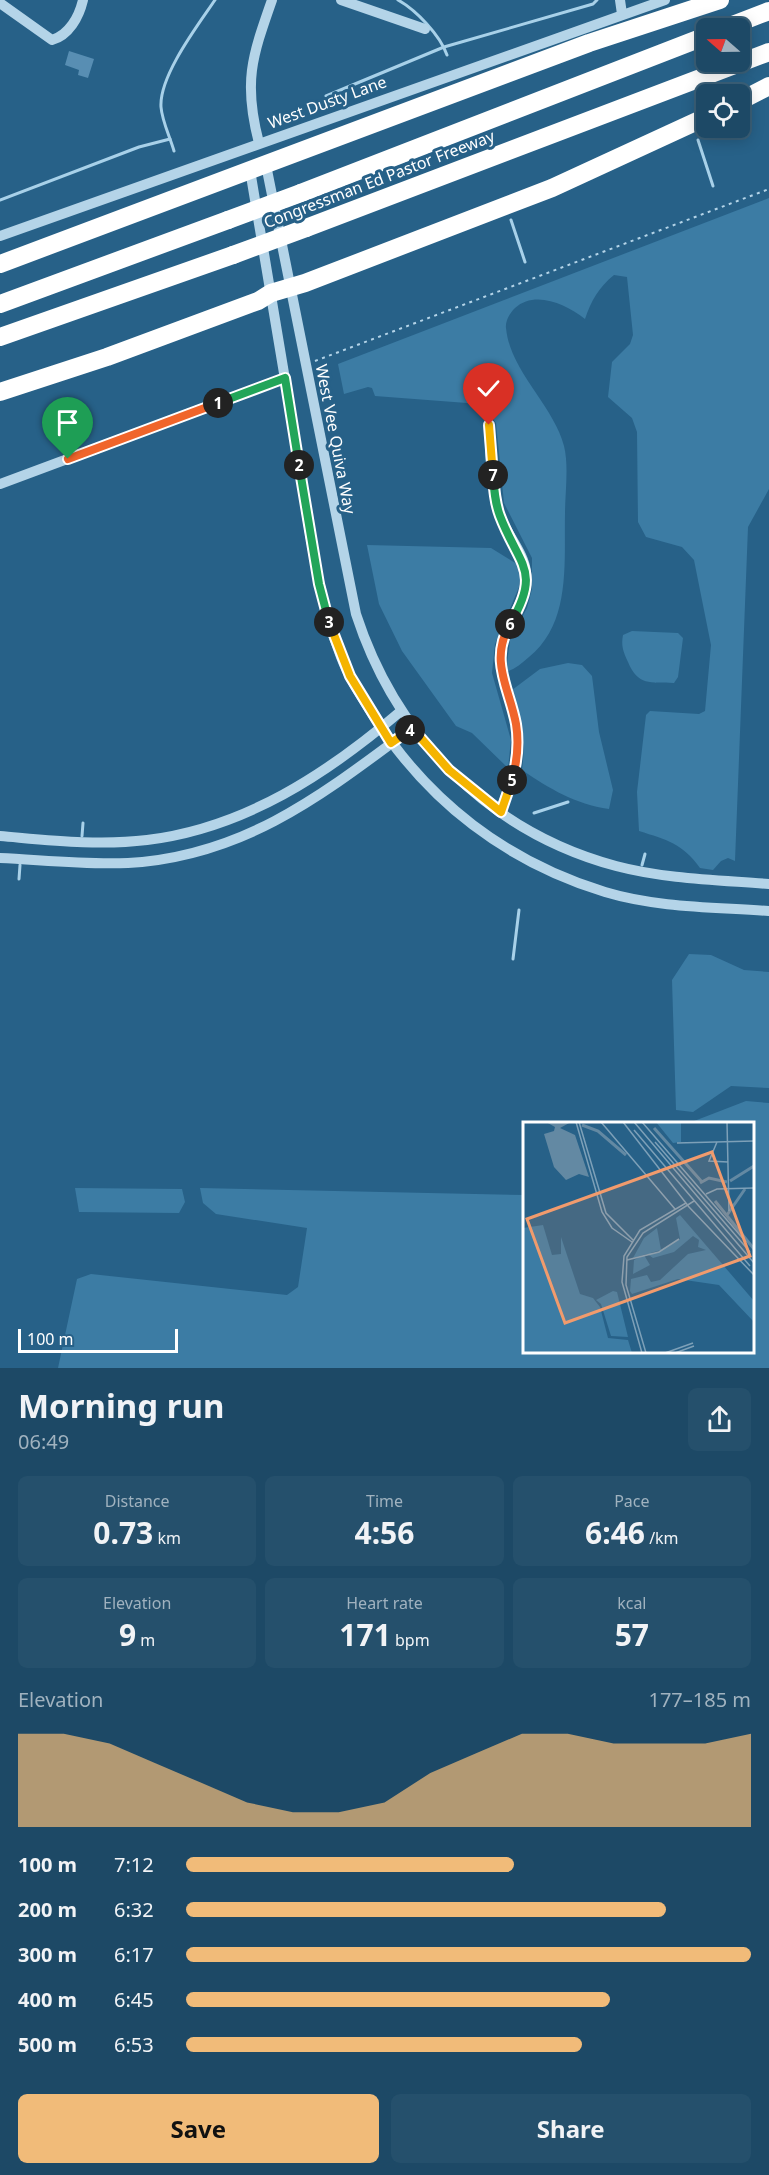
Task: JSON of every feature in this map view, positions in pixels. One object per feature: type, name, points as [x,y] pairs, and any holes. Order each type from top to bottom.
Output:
[{"type":"highway","points":[[0,264],[589,43],[720,0]]},
{"type":"highway","points":[[750,18],[769,11]]},
{"type":"highway","name":"Congressman Ed Pastor Freeway","points":[[0,304],[301,193],[696,40]]},
{"type":"highway","name":"Congressman Ed Pastor Freeway","points":[[0,337],[306,228],[769,52]]},
{"type":"highway","points":[[750,95],[769,86]]},
{"type":"highway","points":[[0,392],[118,353],[258,301],[271,293],[305,284],[552,188],[696,122]]},
{"type":"street","points":[[0,3],[52,40],[63,37],[80,12],[84,0]]},
{"type":"street","points":[[259,143],[252,113],[249,78],[253,54],[272,0]]},
{"type":"street","points":[[341,0],[425,28]]},
{"type":"street","points":[[620,0],[622,14]]},
{"type":"street","name":"West Dusty Lane","points":[[0,236],[665,0]]},
{"type":"street","points":[[258,167],[271,293],[319,584],[329,621],[350,676],[391,743],[430,790],[469,825],[511,852],[542,868],[583,884],[634,899],[769,911]]},
{"type":"street","name":"West Vee Quiva Way","points":[[258,167],[291,286],[356,614],[374,663],[412,728],[449,770],[501,812],[544,839],[615,866],[664,875],[769,884]]},
{"type":"street","points":[[0,484],[285,378]]},
{"type":"street","points":[[489,425],[495,498],[500,517],[526,569],[527,583],[519,609],[502,646],[502,679],[516,724],[518,742],[515,769],[501,812]]},
{"type":"street","points":[[0,836],[117,842],[164,837],[200,829],[246,814],[288,793],[381,728],[401,711]]},
{"type":"street","points":[[0,858],[129,863],[214,848],[277,822],[412,728]]},
{"type":"path","points":[[306,364],[769,189]]},
{"type":"shaded area","points":[[769,198],[769,489],[748,527],[735,861],[728,858],[721,861],[713,870],[700,868],[687,853],[673,843],[639,831],[637,792],[646,715],[650,711],[699,714],[705,711],[711,645],[694,560],[682,547],[646,537],[638,522],[637,432],[632,418],[608,397],[612,362],[630,344],[633,335],[627,277],[614,275],[604,284],[590,306],[585,319],[560,304],[532,300],[515,308],[507,320],[509,344],[515,359],[559,431],[564,446],[567,471],[564,572],[559,610],[543,643],[521,664],[506,672],[510,640],[527,608],[532,589],[532,558],[504,503],[496,423],[491,416],[481,412],[480,404],[375,396],[372,388],[368,387],[344,394],[338,364]]},
{"type":"shaded area","points":[[367,545],[491,548],[517,564],[521,573],[519,587],[495,644],[492,673],[511,740],[508,768],[472,733],[456,726],[402,651],[379,604]]},
{"type":"shaded area","points":[[632,631],[678,633],[683,638],[678,677],[674,683],[646,681],[636,675],[622,645],[623,635]]},
{"type":"shaded area","points":[[568,663],[582,665],[592,676],[599,732],[613,790],[609,809],[563,795],[522,770],[524,749],[522,730],[512,690],[540,669]]},
{"type":"shaded area","points":[[689,954],[711,955],[744,970],[769,972],[769,1088],[731,1086],[693,1112],[676,1110],[672,980]]},
{"type":"shaded area","points":[[746,1101],[769,1103],[769,1368],[58,1368],[77,1279],[91,1274],[287,1295],[298,1287],[307,1228],[216,1214],[203,1203],[200,1188],[523,1195],[523,1353],[754,1353],[754,1122],[692,1122]]},
{"type":"shaded area","points":[[75,1188],[182,1189],[185,1202],[179,1213],[79,1212]]},
{"type":"building","points":[[69,51],[94,59],[88,78],[78,75],[79,70],[65,65]]},
{"type":"waterway","points":[[174,151],[164,123],[161,107],[162,95],[166,81],[181,51],[215,0]]},
{"type":"waterway","points":[[398,0],[427,24],[439,39],[447,55]]},
{"type":"waterway","points":[[326,96],[444,47],[593,4],[597,0]]},
{"type":"waterway","points":[[0,200],[139,147],[170,139]]},
{"type":"waterway","points":[[698,140],[713,186]]},
{"type":"waterway","points":[[511,220],[525,262]]},
{"type":"waterway","points":[[534,813],[568,802]]},
{"type":"waterway","points":[[82,836],[83,823]]},
{"type":"waterway","points":[[642,865],[645,854]]},
{"type":"waterway","points":[[19,879],[20,865]]},
{"type":"waterway","points":[[513,959],[519,910]]},
{"type":"route","points":[[68,459],[285,378],[319,584],[341,657],[350,676],[391,743],[412,728],[449,770],[501,812],[515,769],[518,742],[516,724],[502,679],[502,646],[508,628],[526,592],[527,583],[526,569],[500,517],[495,498],[489,425]]}]
